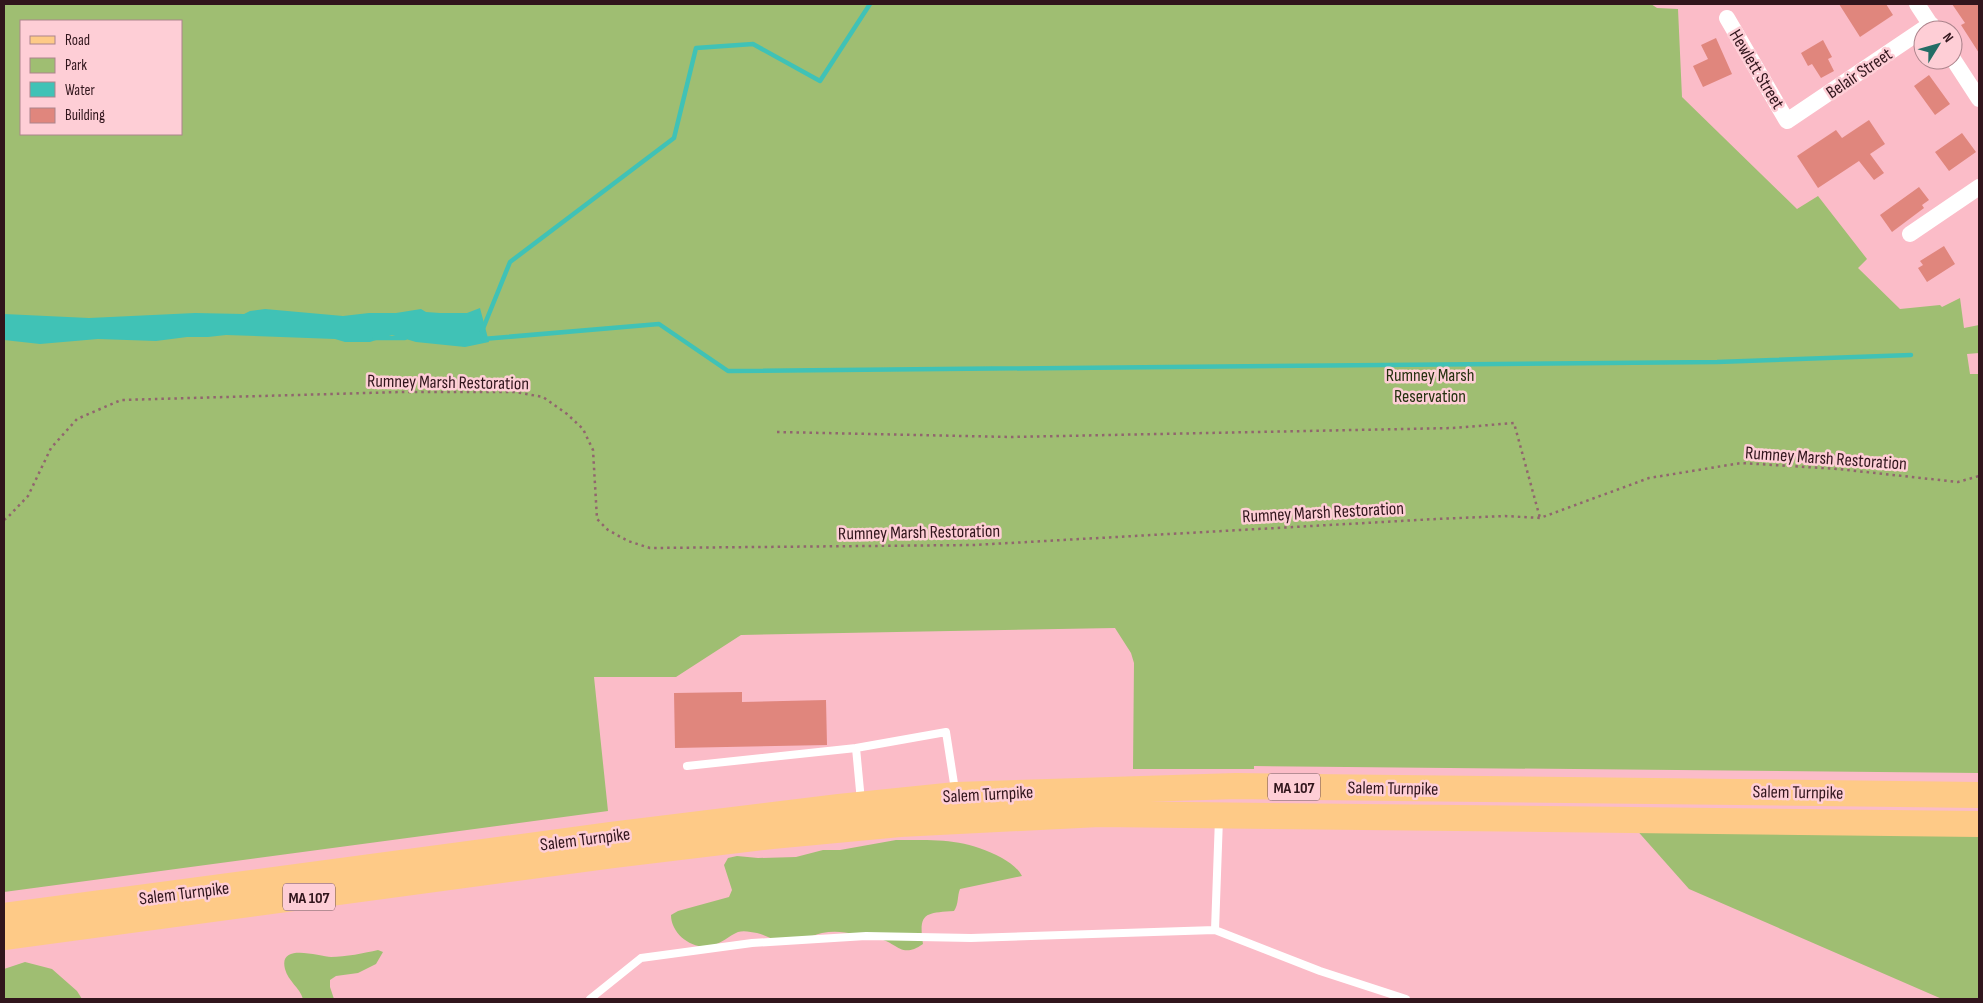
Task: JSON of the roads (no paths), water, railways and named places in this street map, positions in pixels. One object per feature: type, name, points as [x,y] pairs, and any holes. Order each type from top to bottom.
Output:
[{"type":"main road","name":"Salem Turnpike","points":[[4,916],[861,804],[956,795],[1236,786],[1979,795]]},
{"type":"main road","name":"Salem Turnpike","points":[[4,937],[614,855],[772,836],[900,824],[1099,814],[1979,824]]},
{"type":"street","points":[[1917,4],[1927,20]]},
{"type":"street","name":"Hewlett Street","points":[[1727,18],[1787,120]]},
{"type":"street","name":"Belair Street","points":[[1787,120],[1913,39]]},
{"type":"street","points":[[1960,70],[1979,99]]},
{"type":"street","points":[[1910,234],[1979,187]]},
{"type":"lane","points":[[687,766],[856,748],[946,732],[956,795]]},
{"type":"lane","points":[[856,748],[861,804]]},
{"type":"lane","points":[[1214,930],[1220,816]]},
{"type":"lane","points":[[590,999],[641,958],[752,943],[866,936],[971,938],[1214,930],[1320,971],[1406,999]]},
{"type":"water","points":[[480,308],[489,342],[465,347],[416,342],[392,335],[370,342],[226,335],[156,341],[98,339],[40,344],[4,340],[4,314],[89,318],[195,313],[244,314],[250,311],[265,309],[343,316],[369,313],[396,313],[421,309],[426,312],[467,313]]},
{"type":"waterway","points":[[482,331],[510,262],[674,138],[696,48],[753,44],[820,81],[870,4]]},
{"type":"waterway","points":[[483,339],[659,324],[728,371],[1717,362],[1911,355]]},
{"type":"waterway","points":[[375,338],[405,338]]},
{"type":"park label","name":"Rumney Marsh Reservation","points":[[1430,385]]}]
